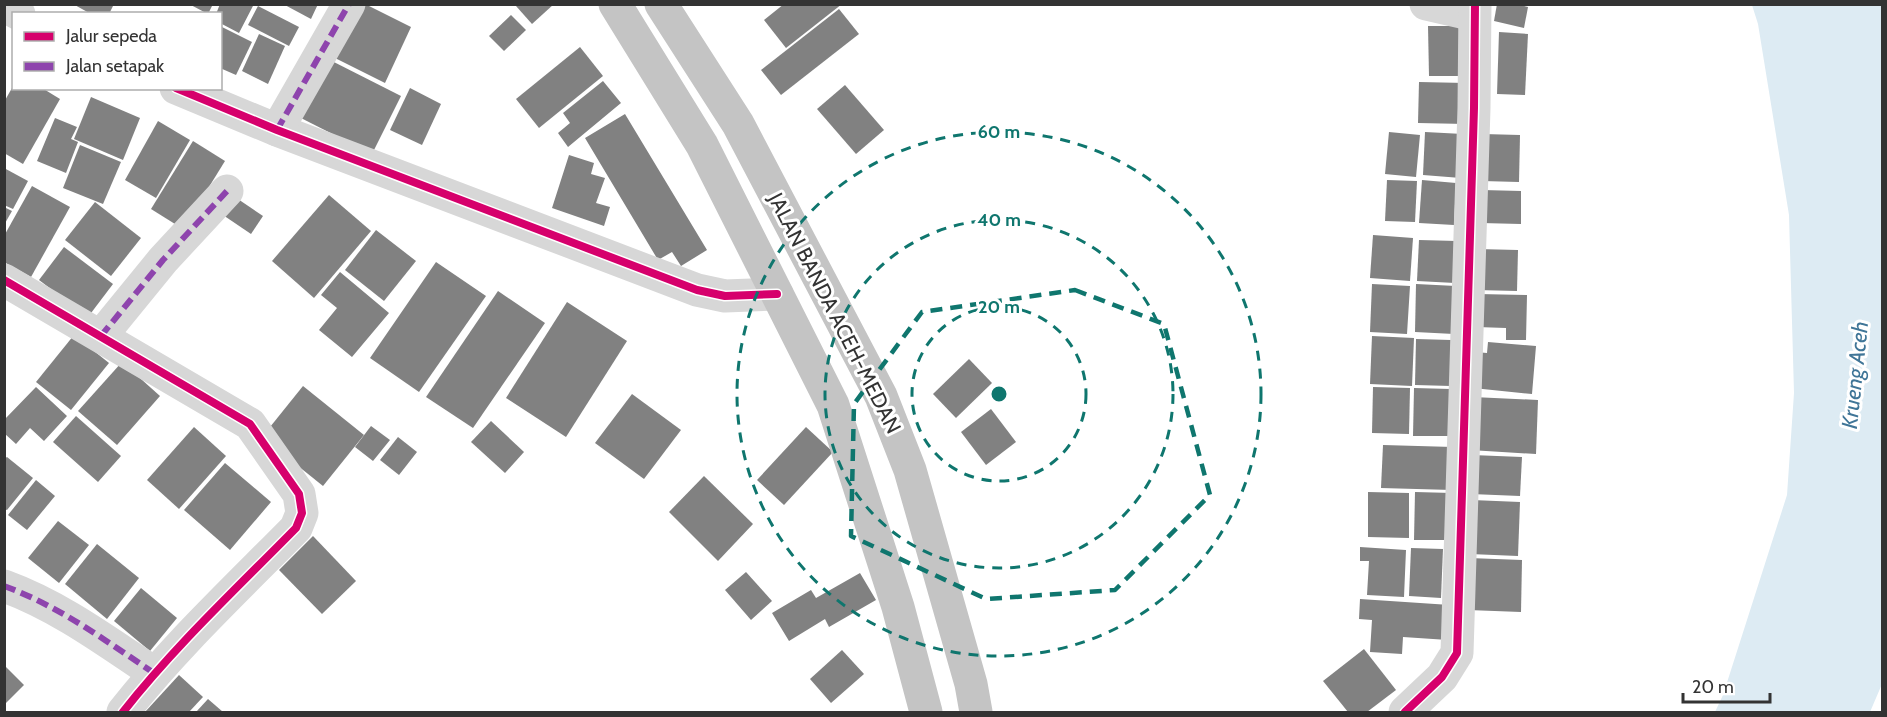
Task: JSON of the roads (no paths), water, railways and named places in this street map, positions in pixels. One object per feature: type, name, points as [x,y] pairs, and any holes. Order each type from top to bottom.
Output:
[{"type":"highway","name":"JALAN BANDA ACEH-MEDAN","points":[[615,4],[702,145],[833,405],[898,607],[926,712]]},
{"type":"highway","name":"JALAN BANDA ACEH-MEDAN","points":[[661,4],[738,124],[881,396],[910,470],[971,684],[976,712]]},
{"type":"street","points":[[277,130],[350,4]]},
{"type":"street","points":[[1405,712],[1442,677],[1457,653],[1474,108],[1474,10],[1426,4]]},
{"type":"street","points":[[181,90],[277,130],[698,290],[725,296],[777,294]]},
{"type":"street","points":[[101,336],[163,260],[227,191]]},
{"type":"street","points":[[4,280],[250,424],[299,494],[302,513],[296,528],[154,673],[123,712]]},
{"type":"street","points":[[4,586],[34,597],[76,621],[154,673]]},
{"type":"water","name":"Krueng Aceh","points":[[1752,5],[1882,5],[1882,684],[1870,712],[1715,712],[1723,695],[1787,495],[1794,393],[1789,215],[1758,24]]}]
